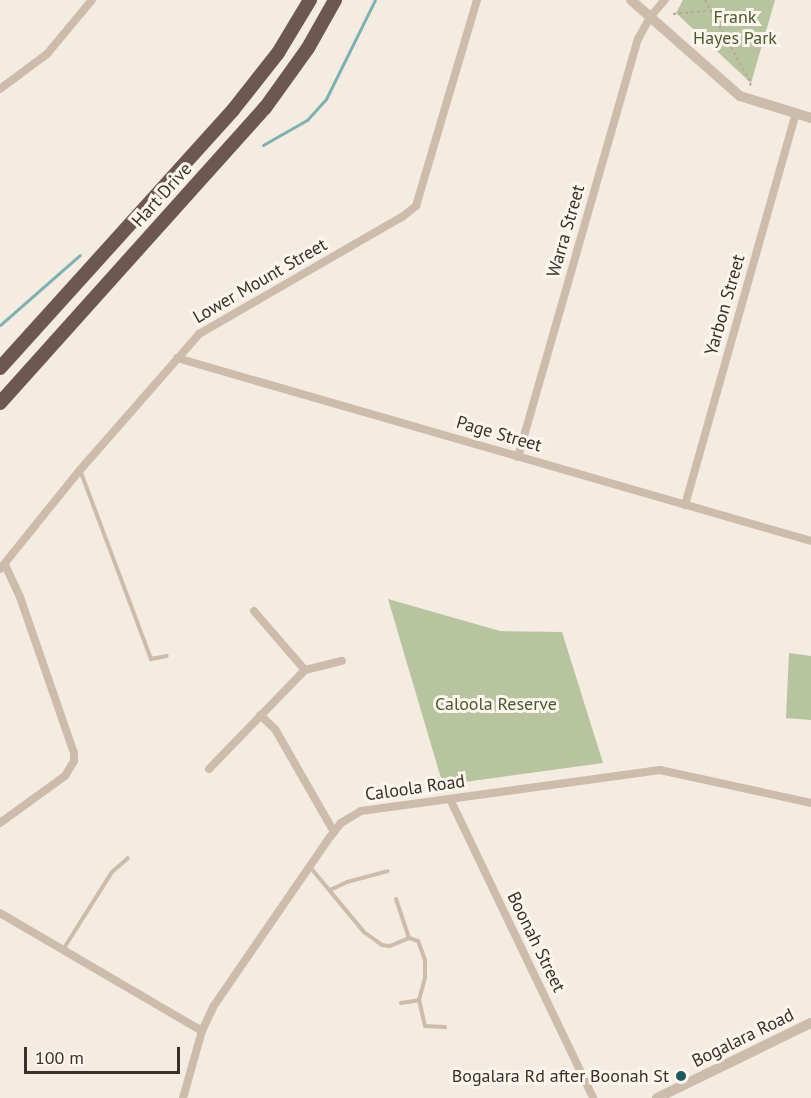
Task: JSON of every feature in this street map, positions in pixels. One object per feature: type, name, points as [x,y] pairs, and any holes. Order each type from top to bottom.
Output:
[{"type":"highway","name":"Hart Drive","points":[[0,368],[233,110],[278,52],[310,0]]},
{"type":"highway","name":"Hart Drive","points":[[0,403],[265,108],[308,48],[335,0]]},
{"type":"street","points":[[0,89],[46,54],[92,0]]},
{"type":"street","name":"Lower Mount Street","points":[[3,567],[80,470],[199,334],[402,217],[416,206],[477,0]]},
{"type":"street","points":[[631,0],[740,96],[811,118]]},
{"type":"street","name":"Warra Street","points":[[518,457],[638,39],[650,17],[665,0]]},
{"type":"street","name":"Yarbon Street","points":[[685,505],[796,114]]},
{"type":"street","name":"Page Street","points":[[177,358],[811,541]]},
{"type":"street","points":[[0,823],[65,776],[74,761],[74,753],[24,608],[3,567]]},
{"type":"street","points":[[254,611],[305,670]]},
{"type":"street","points":[[209,769],[305,670],[342,662]]},
{"type":"street","points":[[260,715],[275,729],[334,832]]},
{"type":"street","name":"Caloola Road","points":[[183,1098],[202,1031],[213,1007],[334,832],[341,823],[361,811],[660,771],[811,803]]},
{"type":"street","name":"Boonah Street","points":[[450,799],[593,1098]]},
{"type":"street","points":[[0,913],[64,948],[202,1031]]},
{"type":"street","name":"Bogalara Road","points":[[657,1098],[811,1023]]},
{"type":"lane","points":[[80,470],[151,659],[167,656]]},
{"type":"lane","points":[[64,948],[112,872],[128,858]]},
{"type":"lane","points":[[310,867],[364,932],[382,945],[390,946],[409,938],[418,941],[424,960],[425,977],[419,1000],[425,1026],[445,1027]]},
{"type":"lane","points":[[330,890],[388,871]]},
{"type":"lane","points":[[396,898],[409,938]]},
{"type":"lane","points":[[401,1002],[419,1000]]},
{"type":"path","points":[[705,0],[751,83],[750,87]]},
{"type":"path","points":[[673,14],[711,11]]},
{"type":"green space","name":"Frank Hayes Park","points":[[683,0],[775,0],[751,83],[676,13]]},
{"type":"green space","name":"Caloola Reserve","points":[[388,599],[500,631],[562,632],[603,763],[443,785]]},
{"type":"green space","points":[[789,653],[811,656],[811,720],[786,718]]},
{"type":"waterway","points":[[263,145],[307,120],[326,99],[375,0]]},
{"type":"waterway","points":[[0,325],[80,255]]},
{"type":"place","name":"Bogalara Rd after Boonah St","points":[[681,1076]]}]
